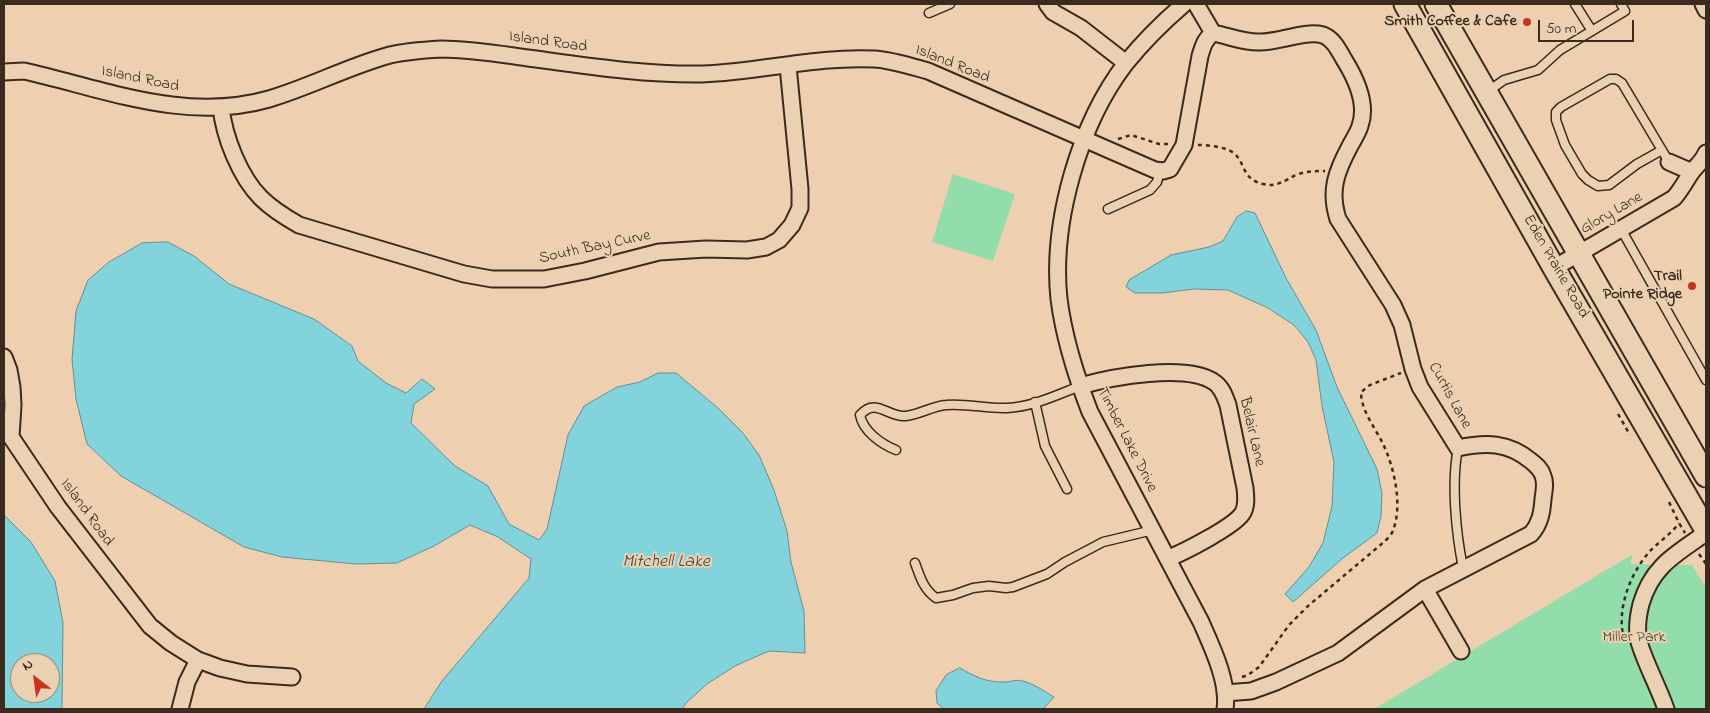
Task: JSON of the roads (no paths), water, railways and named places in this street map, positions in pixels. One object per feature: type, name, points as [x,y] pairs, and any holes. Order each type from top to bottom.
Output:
[{"type":"main road","name":"Eden Prairie Road","points":[[1405,4],[1554,268],[1706,531]]},
{"type":"main road","name":"Eden Prairie Road","points":[[1436,4],[1706,476]]},
{"type":"street","points":[[1046,4],[1053,12],[1081,28],[1126,63]]},
{"type":"street","name":"Timber Lake Drive","points":[[1184,4],[1163,22],[1126,63],[1106,94],[1084,139],[1071,174],[1062,215],[1059,255],[1059,298],[1067,343],[1090,412],[1169,558],[1213,648],[1232,692],[1225,709]]},
{"type":"street","points":[[1160,171],[1170,169],[1184,145],[1200,56],[1208,37],[1214,33],[1196,4]]},
{"type":"street","points":[[1703,4],[1706,10]]},
{"type":"street","name":"Curtis Lane","points":[[1214,33],[1243,41],[1260,43],[1311,34],[1322,35],[1330,39],[1353,74],[1359,90],[1362,110],[1361,126],[1336,175],[1334,206],[1338,219],[1393,305],[1402,326],[1413,369],[1420,387],[1458,448],[1498,444],[1510,447],[1524,455],[1538,467],[1545,482],[1542,513],[1536,528],[1531,534],[1425,589],[1338,653],[1276,682],[1251,691],[1232,692]]},
{"type":"street","name":"Island Road","points":[[4,72],[24,71],[142,101],[174,106],[221,107],[268,99],[390,55],[414,51],[472,50],[630,72],[671,74],[712,73],[848,59],[875,59],[928,71],[1160,171]]},
{"type":"street","name":"South Bay Curve","points":[[221,107],[223,123],[245,177],[260,197],[279,214],[299,225],[464,274],[492,279],[544,279],[585,271],[659,252],[691,249],[747,250],[766,247],[779,240],[792,225],[800,208],[800,189],[788,66]]},
{"type":"street","name":"Glory Lane","points":[[1554,268],[1672,199],[1706,153]]},
{"type":"street","points":[[1665,156],[1688,179]]},
{"type":"street","name":"Island Road","points":[[4,357],[12,387],[12,437],[58,507],[150,626],[171,644],[198,660],[220,668],[248,674],[292,677]]},
{"type":"street","name":"Belair Lane","points":[[1080,386],[1154,374],[1182,372],[1215,382],[1224,392],[1245,488],[1245,508],[1243,514],[1233,523],[1180,554],[1169,558]]},
{"type":"street","points":[[1666,709],[1639,639],[1639,611],[1650,582],[1659,568],[1674,554],[1706,531]]},
{"type":"street","points":[[1425,589],[1461,651]]},
{"type":"street","points":[[180,709],[187,682],[198,660]]},
{"type":"lane","points":[[930,13],[950,4]]},
{"type":"lane","points":[[1574,4],[1592,31]]},
{"type":"lane","points":[[1487,92],[1504,80],[1538,70],[1560,50],[1626,11],[1621,4]]},
{"type":"lane","points":[[1610,79],[1616,79],[1622,83],[1665,156],[1637,164],[1609,185],[1598,186],[1582,174],[1566,145],[1556,120],[1556,112],[1560,107],[1610,79]]},
{"type":"lane","points":[[1108,209],[1150,190],[1157,182],[1160,171]]},
{"type":"lane","points":[[1621,229],[1706,380]]},
{"type":"lane","points":[[896,450],[884,445],[861,423],[860,415],[865,409],[880,407],[889,412],[904,416],[944,405],[1007,408],[1046,400],[1080,386]]},
{"type":"lane","points":[[1035,402],[1045,446],[1067,489]]},
{"type":"lane","points":[[1458,448],[1455,463],[1457,518],[1459,549],[1463,568]]},
{"type":"lane","points":[[914,563],[922,583],[929,593],[936,598],[953,595],[973,588],[989,586],[1013,587],[1047,574],[1103,542],[1153,530]]},
{"type":"water","points":[[1247,211],[1255,213],[1286,278],[1316,330],[1337,387],[1377,469],[1382,493],[1381,516],[1377,533],[1343,558],[1293,602],[1285,594],[1309,567],[1323,543],[1332,506],[1334,462],[1322,406],[1316,360],[1308,342],[1294,325],[1268,308],[1228,290],[1194,289],[1162,293],[1135,293],[1126,287],[1129,280],[1171,255],[1209,247],[1223,241],[1237,217]]},
{"type":"water","name":"Mitchell Lake","points":[[168,242],[194,256],[229,284],[314,319],[352,346],[358,361],[386,383],[406,393],[422,379],[435,389],[414,404],[411,423],[455,466],[488,486],[509,524],[539,540],[547,529],[568,435],[584,406],[617,387],[640,382],[658,373],[676,373],[718,408],[743,433],[759,455],[774,490],[787,531],[791,562],[804,611],[805,653],[769,651],[735,666],[707,684],[682,709],[424,709],[442,681],[529,578],[531,559],[498,537],[470,525],[434,546],[397,563],[356,564],[282,557],[244,547],[121,476],[87,444],[76,399],[72,359],[76,311],[88,280],[109,262],[142,243]]},
{"type":"water","points":[[4,515],[31,542],[55,581],[63,623],[62,709],[4,709]]},
{"type":"water","points":[[960,668],[986,680],[1004,682],[1023,681],[1054,697],[1043,709],[944,709],[937,703],[936,691],[946,675]]},
{"type":"place","name":"Smith Coffee & Cafe","points":[[1527,22]]},
{"type":"place","name":"Trail Pointe Ridge","points":[[1692,286]]},
{"type":"park label","name":"Miller Park","points":[[1634,638]]}]
